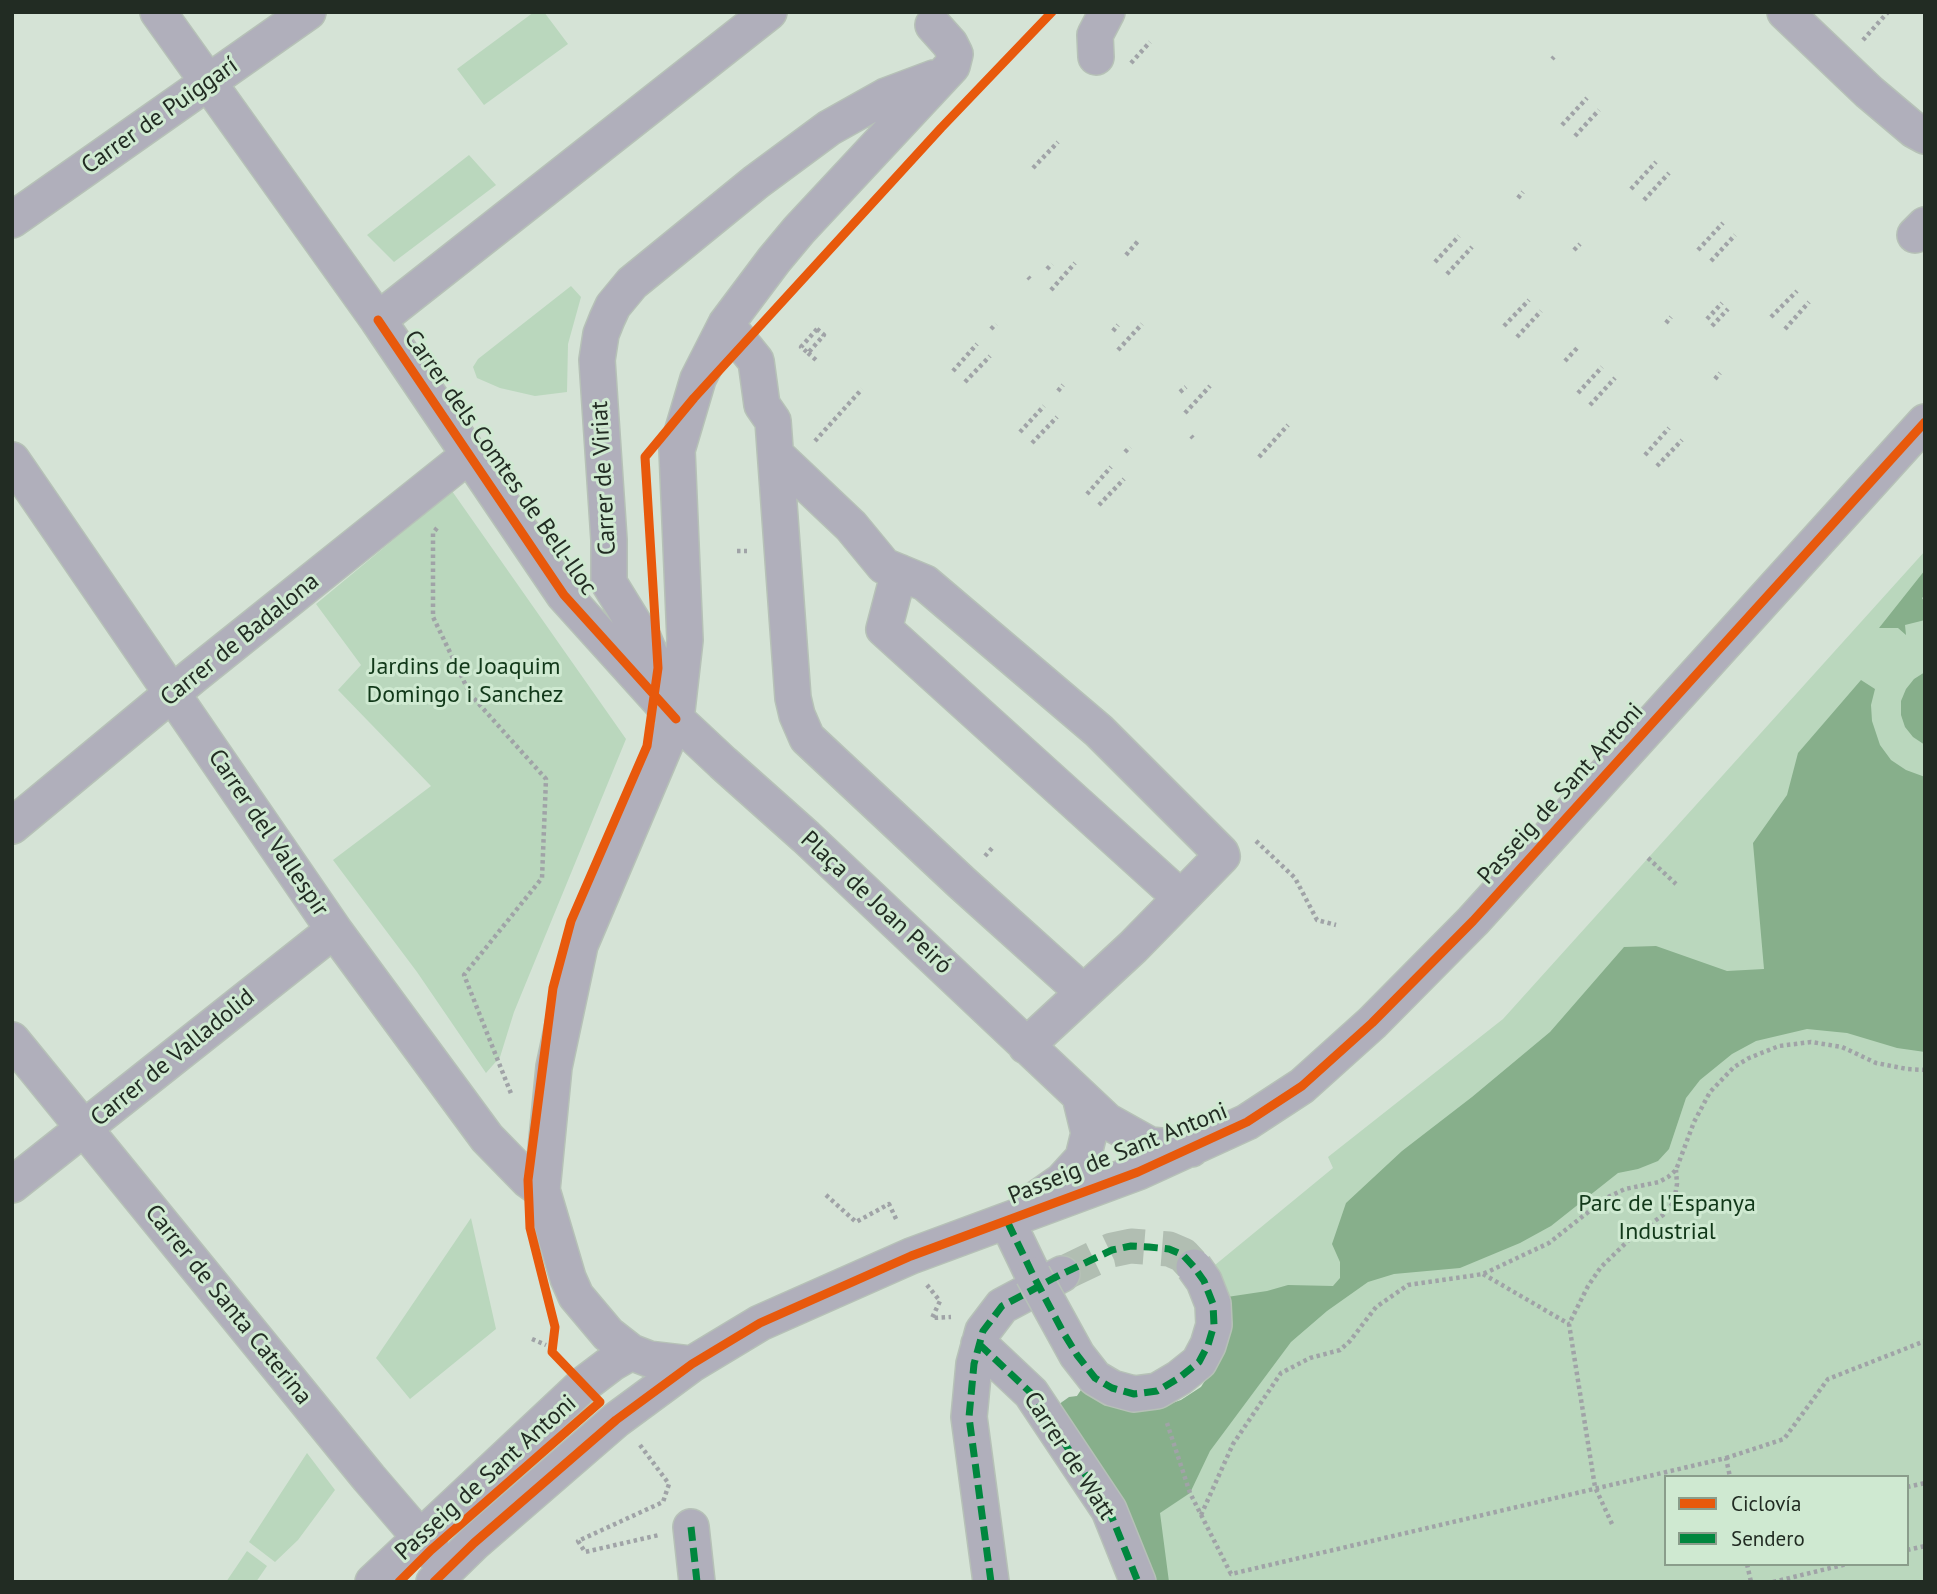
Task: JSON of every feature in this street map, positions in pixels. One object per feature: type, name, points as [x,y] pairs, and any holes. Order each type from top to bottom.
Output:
[{"type":"street","name":"Carrer dels Comtes de Bell-lloc","points":[[158,12],[378,320],[564,595],[676,719],[723,763]]},
{"type":"street","name":"Carrer de Puiggarí","points":[[12,220],[308,12]]},
{"type":"street","points":[[378,320],[769,12]]},
{"type":"street","points":[[1107,12],[1095,35],[1110,63]]},
{"type":"street","points":[[1785,12],[1914,131],[1925,136]]},
{"type":"street","points":[[692,1364],[649,1359],[631,1352],[608,1334],[576,1296],[568,1278],[542,1190],[554,1067],[580,945],[676,719],[685,640],[677,450],[698,379],[726,324],[799,230],[947,71],[955,54],[933,25]]},
{"type":"street","name":"Carrer de Viriat","points":[[676,719],[644,640],[609,583],[597,360],[601,334],[607,319],[613,306],[632,283],[757,182],[830,128],[886,96],[947,71]]},
{"type":"street","points":[[726,324],[756,361],[762,405],[773,421],[793,698],[807,738],[1083,992]]},
{"type":"street","name":"Passeig de Sant Antoni","points":[[440,1575],[598,1435],[692,1364],[760,1323],[911,1256],[1124,1177],[1191,1149],[1247,1122],[1302,1086],[1372,1023],[1473,921],[1925,422]]},
{"type":"street","name":"Carrer de Badalona","points":[[12,826],[469,455]]},
{"type":"street","points":[[776,455],[851,526],[884,566],[925,583],[1099,732],[1216,846],[1222,856],[1133,947],[1026,1046]]},
{"type":"street","name":"Carrer del Vallespir","points":[[12,460],[25,504],[173,694],[334,930],[487,1138],[528,1180],[542,1190]]},
{"type":"street","points":[[899,572],[884,629],[1181,898]]},
{"type":"street","name":"Plaça de Joan Peiró","points":[[723,763],[806,837],[1026,1046]]},
{"type":"street","name":"Carrer de Valladolid","points":[[12,1185],[334,930]]},
{"type":"street","name":"Carrer de Santa Caterina","points":[[12,1040],[369,1478],[421,1538],[440,1575]]},
{"type":"street","name":"Passeig de Sant Antoni","points":[[1026,1046],[1107,1121],[1150,1145],[1191,1149]]},
{"type":"street","name":"Passeig de Sant Antoni","points":[[1007,1221],[1062,1181],[1083,1158],[1089,1133],[1080,1096]]},
{"type":"street","points":[[1107,1121],[1124,1177]]},
{"type":"street","points":[[1007,1221],[1077,1354],[1095,1378],[1112,1388],[1134,1394],[1157,1391],[1179,1378],[1199,1362],[1208,1345],[1214,1325],[1213,1304],[1204,1281],[1194,1267]]},
{"type":"street","points":[[991,1582],[969,1417],[974,1364],[983,1331],[1002,1306],[1039,1281]]},
{"type":"street","name":"Carrer de Watt","points":[[979,1344],[1031,1393],[1102,1499],[1138,1582]]},
{"type":"street","name":"Passeig de Sant Antoni","points":[[373,1582],[583,1385],[631,1352]]},
{"type":"street","points":[[691,1527],[697,1582]]},
{"type":"path","points":[[1873,29],[1888,12]]},
{"type":"path","points":[[1110,63],[1150,42]]},
{"type":"path","points":[[1562,125],[1587,98]]},
{"type":"path","points":[[1575,136],[1599,110]]},
{"type":"path","points":[[1033,168],[1058,142]]},
{"type":"path","points":[[1631,189],[1656,162]]},
{"type":"path","points":[[1644,200],[1669,173]]},
{"type":"path","points":[[1518,198],[1523,192]]},
{"type":"path","points":[[1698,250],[1723,223]]},
{"type":"path","points":[[1711,261],[1735,235]]},
{"type":"path","points":[[1435,262],[1460,236]]},
{"type":"path","points":[[1126,255],[1139,240]]},
{"type":"path","points":[[1574,250],[1580,244]]},
{"type":"path","points":[[1447,274],[1472,247]]},
{"type":"path","points":[[1051,290],[1076,263]]},
{"type":"path","points":[[1047,269],[1052,264]]},
{"type":"path","points":[[1771,317],[1797,290]]},
{"type":"path","points":[[1504,326],[1529,300]]},
{"type":"path","points":[[1785,329],[1809,302]]},
{"type":"path","points":[[1707,319],[1722,303]]},
{"type":"path","points":[[1712,326],[1728,309]]},
{"type":"path","points":[[1517,337],[1541,311]]},
{"type":"path","points":[[1666,323],[1671,317]]},
{"type":"path","points":[[991,329],[996,324]]},
{"type":"path","points":[[1118,351],[1142,324]]},
{"type":"path","points":[[1113,331],[1118,325]]},
{"type":"path","points":[[808,353],[824,335],[817,330],[801,347],[816,360]]},
{"type":"path","points":[[953,371],[978,344]]},
{"type":"path","points":[[1565,361],[1579,345]]},
{"type":"path","points":[[965,382],[990,356]]},
{"type":"path","points":[[1578,393],[1602,367]]},
{"type":"path","points":[[1715,379],[1720,373]]},
{"type":"path","points":[[1590,405],[1615,378]]},
{"type":"path","points":[[1058,391],[1063,385]]},
{"type":"path","points":[[1185,412],[1210,386]]},
{"type":"path","points":[[1180,392],[1186,387]]},
{"type":"path","points":[[815,441],[862,389]]},
{"type":"path","points":[[1020,432],[1044,406]]},
{"type":"path","points":[[1032,443],[1057,417]]},
{"type":"path","points":[[1259,457],[1288,425]]},
{"type":"path","points":[[1645,455],[1669,428]]},
{"type":"path","points":[[1657,466],[1682,440]]},
{"type":"path","points":[[1125,452],[1130,447]]},
{"type":"path","points":[[1087,494],[1111,467]]},
{"type":"path","points":[[1100,505],[1124,479]]},
{"type":"path","points":[[439,525],[433,533],[433,617],[470,694],[546,779],[542,878],[464,975],[512,1096]]},
{"type":"path","points":[[1248,834],[1295,878],[1317,920],[1336,925]]},
{"type":"path","points":[[1647,858],[1676,884]]},
{"type":"path","points":[[1612,1524],[1595,1488],[1569,1324],[1601,1267],[1631,1238],[1663,1215],[1674,1202],[1676,1170],[1694,1122],[1710,1092],[1734,1068],[1762,1052],[1793,1043],[1842,1046],[1876,1063],[1925,1070]]},
{"type":"path","points":[[1201,1516],[1233,1444],[1281,1373],[1310,1358],[1340,1350],[1376,1307],[1408,1285],[1483,1274],[1549,1243],[1606,1198],[1625,1189],[1659,1181],[1676,1170]]},
{"type":"path","points":[[826,1195],[856,1222],[889,1204],[897,1221]]},
{"type":"path","points":[[1483,1274],[1569,1324]]},
{"type":"path","points":[[924,1281],[940,1301]]},
{"type":"path","points":[[532,1339],[546,1346]]},
{"type":"path","points":[[1165,1419],[1190,1493],[1231,1574],[1726,1458],[1784,1439],[1828,1379],[1925,1341]]},
{"type":"path","points":[[645,1451],[668,1484],[663,1502],[578,1541],[585,1552],[691,1527]]},
{"type":"path","points":[[1726,1458],[1730,1475]]},
{"type":"path","points":[[1773,1582],[1839,1566]]},
{"type":"green space","points":[[534,12],[544,12],[568,44],[484,105],[457,69]]},
{"type":"green space","points":[[469,155],[496,185],[394,262],[367,235]]},
{"type":"green space","points":[[571,286],[581,297],[568,344],[567,392],[535,396],[500,388],[477,378],[473,367],[478,359]]},
{"type":"green space","name":"Jardins de Joaquim Domingo i Sanchez","points":[[452,491],[626,739],[514,1012],[500,1057],[486,1073],[417,972],[333,860],[431,786],[338,690],[361,665],[316,604]]},
{"type":"green space","name":"Parc de l'Espanya Industrial","points":[[1925,551],[1925,1582],[1144,1582],[1061,1402],[1077,1396],[1081,1390],[1122,1410],[1139,1410],[1161,1407],[1181,1400],[1201,1387],[1226,1348],[1227,1297],[1215,1265],[1333,1168],[1328,1157],[1503,1019]]},
{"type":"green space","points":[[471,1218],[496,1329],[410,1399],[376,1358]]},
{"type":"green space","points":[[307,1453],[335,1490],[298,1540],[275,1562],[249,1542]]},
{"type":"green space","points":[[247,1551],[267,1566],[256,1582],[226,1582]]},
{"type":"shaded area","points":[[1925,570],[1925,595],[1922,598],[1925,603],[1925,620],[1905,625],[1906,635],[1898,628],[1879,628]]},
{"type":"shaded area","points":[[1925,672],[1925,745],[1905,727],[1901,715],[1901,701],[1914,679]]},
{"type":"shaded area","points":[[1861,680],[1875,689],[1871,705],[1872,721],[1880,745],[1891,760],[1906,770],[1925,777],[1925,1052],[1897,1048],[1847,1033],[1807,1029],[1756,1041],[1732,1054],[1700,1080],[1686,1098],[1669,1149],[1658,1161],[1618,1173],[1551,1226],[1520,1243],[1460,1268],[1394,1274],[1368,1282],[1327,1311],[1291,1342],[1210,1451],[1190,1493],[1160,1513],[1169,1582],[1144,1582],[1058,1405],[1069,1397],[1077,1396],[1081,1390],[1122,1410],[1161,1407],[1181,1400],[1201,1387],[1226,1348],[1227,1297],[1288,1285],[1333,1286],[1340,1278],[1340,1262],[1332,1244],[1346,1203],[1402,1151],[1550,1032],[1624,947],[1656,946],[1727,971],[1764,969],[1753,843],[1787,795],[1798,753]]},
{"type":"tunnel","points":[[1062,1274],[1112,1250],[1131,1246],[1169,1249],[1183,1255],[1194,1267]]},
{"type":"marked path","points":[[991,1582],[969,1417],[974,1364],[983,1331],[1002,1306],[1023,1295],[1054,1278],[1112,1250],[1131,1246],[1149,1247],[1169,1249],[1183,1255],[1194,1267],[1204,1281],[1213,1304],[1214,1325],[1199,1362],[1179,1378],[1157,1391],[1134,1394],[1112,1388],[1095,1378],[1077,1355],[1063,1332],[1033,1275],[1007,1221]]},
{"type":"marked path","points":[[979,1344],[1031,1393],[1109,1510],[1138,1582]]},
{"type":"marked path","points":[[691,1527],[697,1582]]},
{"type":"cycle path","points":[[399,1582],[431,1550],[600,1402],[552,1352],[555,1327],[530,1228],[528,1180],[553,988],[571,921],[647,746],[658,668],[645,457],[694,398],[941,128],[1052,12]]},
{"type":"cycle path","points":[[378,320],[564,595],[676,719]]},
{"type":"cycle path","points":[[434,1582],[474,1543],[616,1420],[692,1364],[760,1323],[911,1256],[1138,1172],[1247,1122],[1302,1086],[1372,1023],[1473,921],[1925,422]]}]
